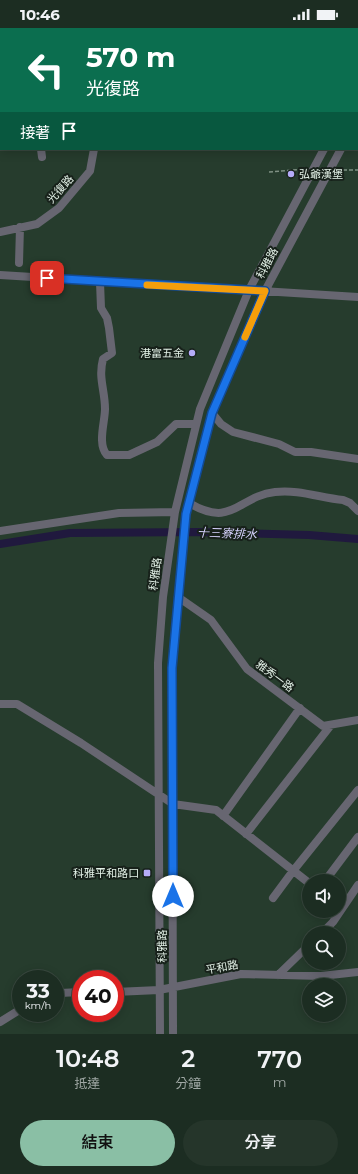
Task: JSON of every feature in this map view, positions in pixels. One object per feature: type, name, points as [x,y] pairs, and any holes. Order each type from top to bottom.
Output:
[{"type":"street","name":"光復路","points":[[0,232],[37,224],[59,208],[90,171],[94,150]]},
{"type":"street","name":"科雅路","points":[[160,1034],[158,663],[163,597],[175,512],[200,409],[249,290],[323,150]]},
{"type":"street","name":"科雅路","points":[[173,1034],[172,668],[186,514],[212,413],[265,291],[340,150]]},
{"type":"street","points":[[19,263],[20,227]]},
{"type":"street","points":[[0,275],[358,297]]},
{"type":"street","points":[[100,282],[101,308],[109,328],[112,353],[103,359],[100,377],[104,388],[105,403],[102,445],[104,451],[107,455],[129,454],[157,442],[176,424],[196,424]]},
{"type":"street","points":[[212,413],[221,424],[232,432],[279,444],[295,452],[311,452],[358,459]]},
{"type":"street","points":[[189,503],[202,510],[224,513],[238,508],[256,497],[274,492],[286,491],[343,500],[350,503],[358,511]]},
{"type":"street","points":[[0,531],[119,513],[175,512]]},
{"type":"street","name":"雅秀一路","points":[[178,597],[211,620],[247,669],[323,726],[331,725]]},
{"type":"street","points":[[0,704],[17,704],[81,743],[173,804],[216,810],[302,878]]},
{"type":"street","points":[[223,816],[300,708]]},
{"type":"street","points":[[246,834],[331,725],[358,720]]},
{"type":"street","points":[[273,898],[293,870],[358,790]]},
{"type":"street","points":[[330,874],[358,838]]},
{"type":"street","points":[[346,900],[358,885]]},
{"type":"street","points":[[329,926],[335,918]]},
{"type":"street","points":[[278,975],[302,952]]},
{"type":"street","name":"平和路","points":[[124,992],[159,990],[241,974],[321,976],[358,972]]},
{"type":"street","points":[[0,1022],[12,1015]]},
{"type":"path","points":[[269,172],[313,168]]},
{"type":"path","points":[[329,170],[358,170]]},
{"type":"waterway","name":"十三寮排水","points":[[0,544],[70,533],[198,532],[309,535],[358,539]]},
{"type":"slow traffic","points":[[147,285],[265,291],[245,337]]},
{"type":"place","name":"弘爺漢堡","points":[[291,174]]},
{"type":"place","name":"港富五金","points":[[192,353]]},
{"type":"place","name":"科雅平和路口","points":[[147,873]]},
{"type":"route","points":[[47,278],[265,291],[212,413],[186,514],[172,668],[173,896]]}]
